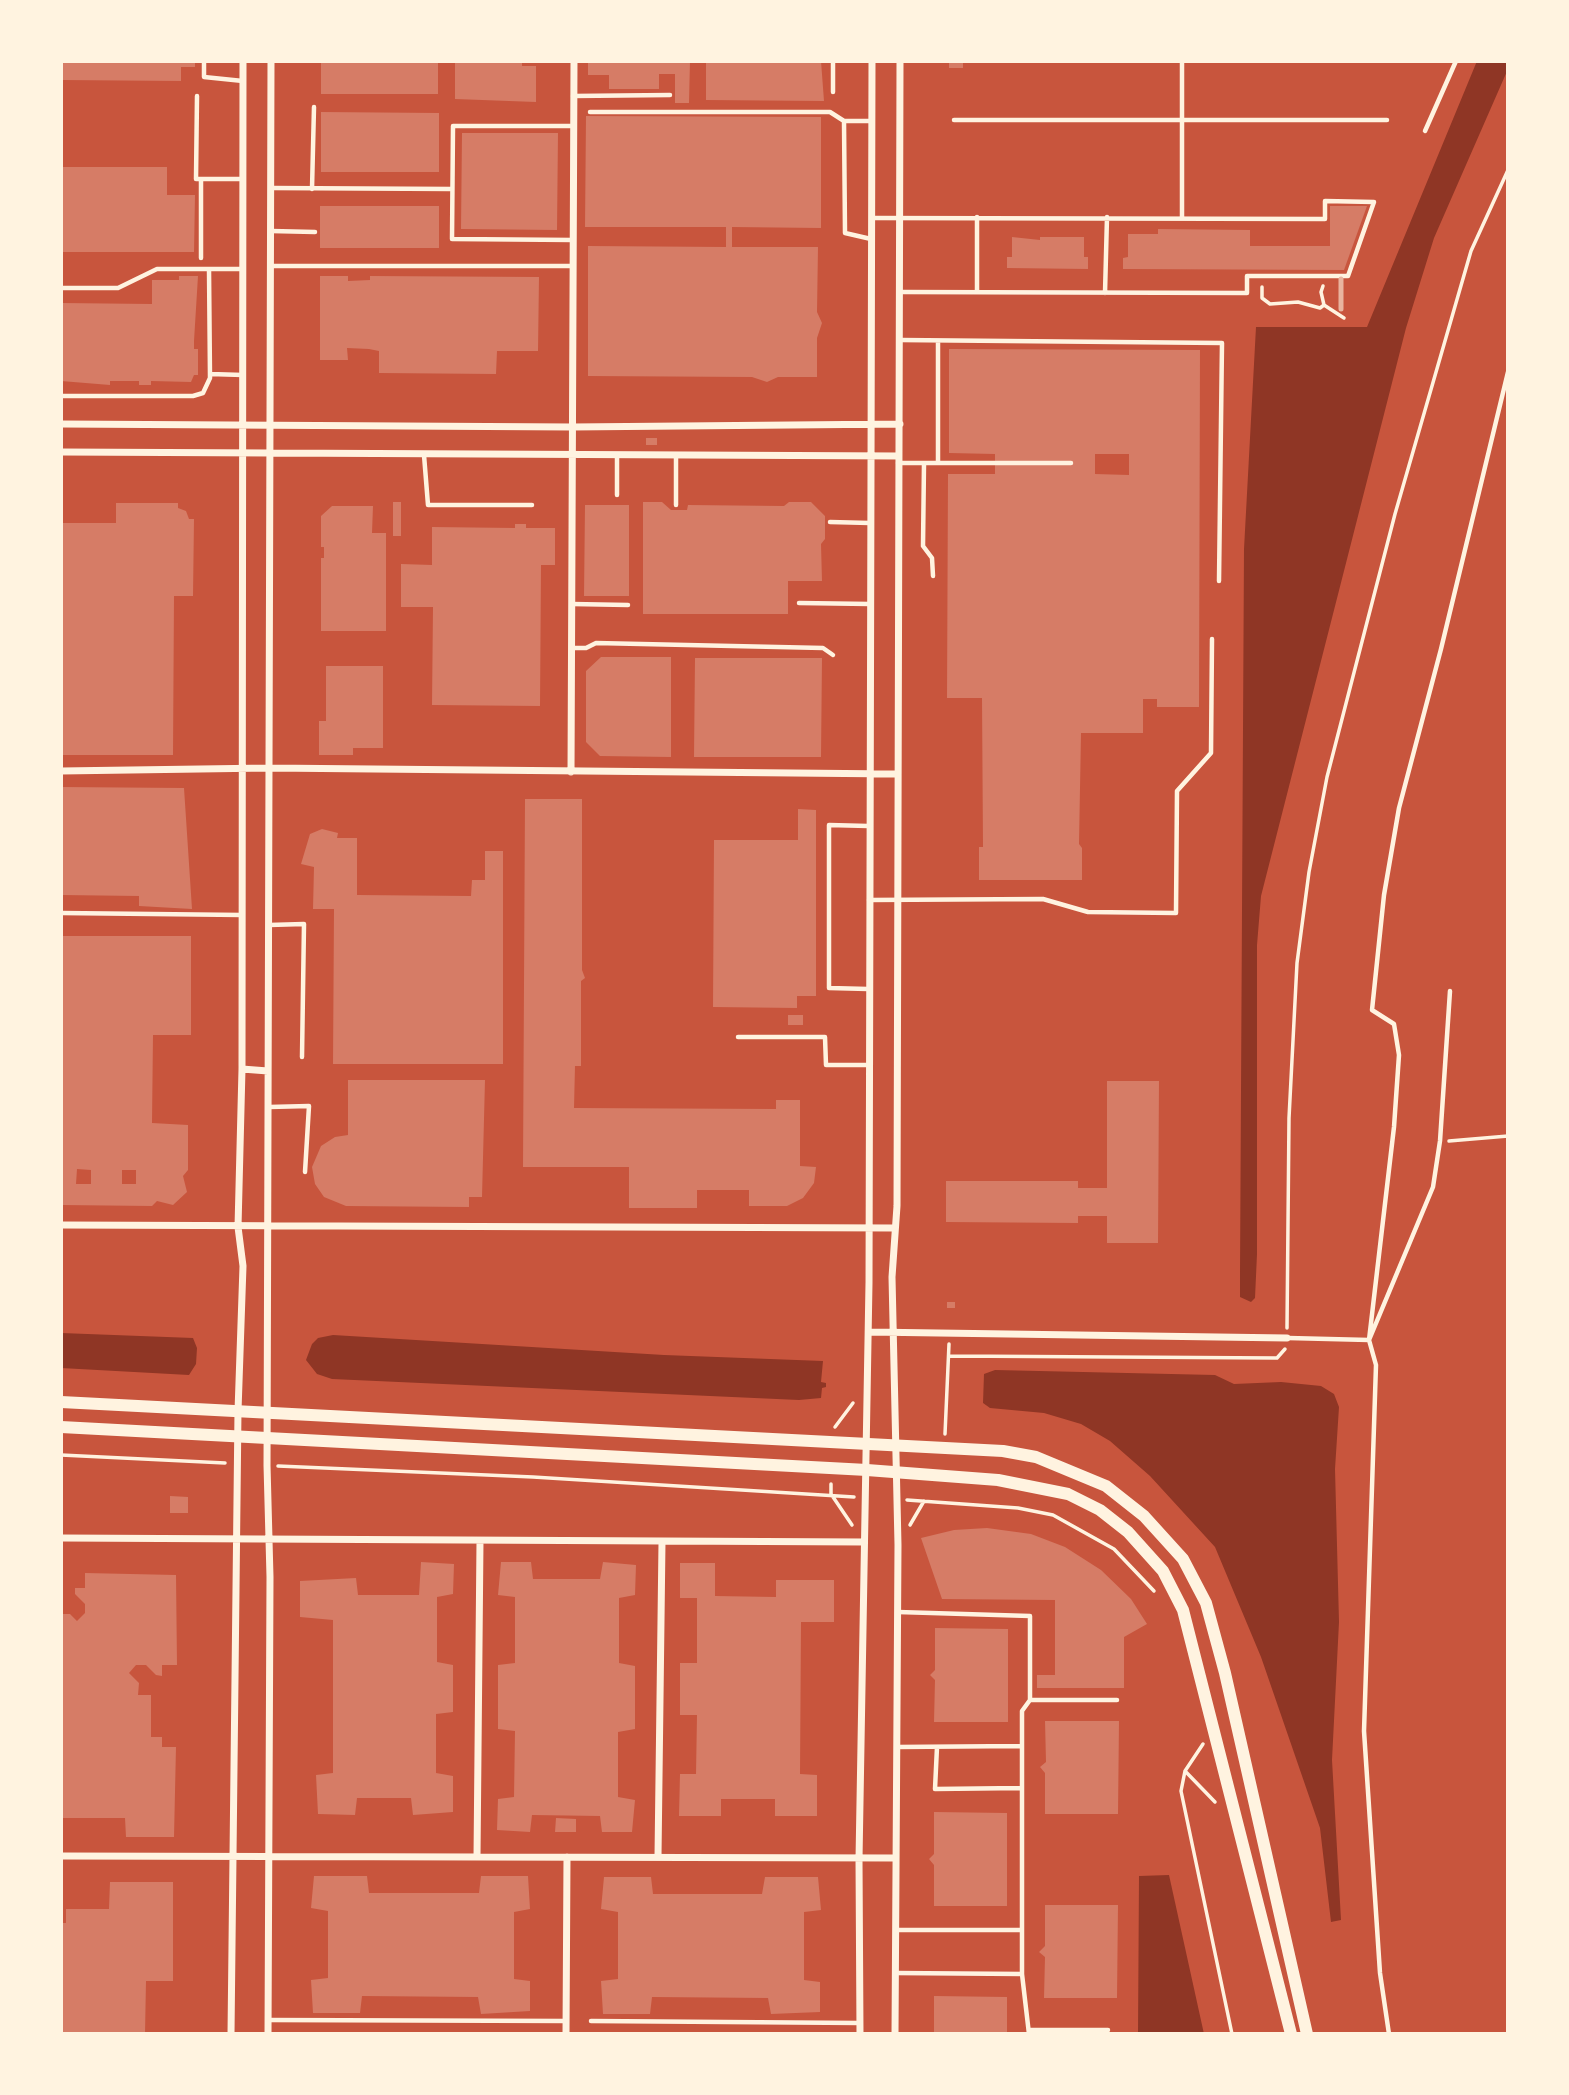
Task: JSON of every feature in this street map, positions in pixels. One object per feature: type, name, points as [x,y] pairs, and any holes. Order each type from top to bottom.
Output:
[{"type":"main road","points":[[61,1402],[1003,1451],[1036,1457],[1106,1486],[1144,1516],[1183,1559],[1206,1603],[1225,1673],[1307,2034]]},
{"type":"main road","points":[[61,1427],[867,1470],[998,1480],[1068,1494],[1100,1510],[1128,1532],[1163,1571],[1183,1610],[1290,2034]]},
{"type":"street","points":[[231,2034],[238,1411],[243,1266],[238,1227],[242,1069],[243,61]]},
{"type":"street","points":[[268,2034],[270,1577],[267,1539],[267,1227],[271,61]]},
{"type":"street","points":[[571,772],[574,61]]},
{"type":"street","points":[[860,2034],[859,1859],[869,1332],[868,826],[872,61]]},
{"type":"street","points":[[895,2034],[898,1500],[892,1333],[893,1228],[897,1206],[900,61]]},
{"type":"street","points":[[61,425],[572,427],[900,424]]},
{"type":"street","points":[[61,452],[243,455],[871,456],[898,459]]},
{"type":"street","points":[[61,771],[269,768],[897,774]]},
{"type":"street","points":[[242,1069],[268,1071]]},
{"type":"street","points":[[61,1225],[893,1228]]},
{"type":"street","points":[[869,1332],[1287,1338]]},
{"type":"street","points":[[61,1538],[864,1542]]},
{"type":"street","points":[[477,1857],[480,1541]]},
{"type":"street","points":[[658,1856],[662,1542]]},
{"type":"street","points":[[61,1856],[895,1858]]},
{"type":"street","points":[[566,2034],[567,1857]]},
{"type":"lane","points":[[205,61],[204,77],[243,81]]},
{"type":"lane","points":[[833,61],[833,92]]},
{"type":"lane","points":[[1182,61],[1182,218]]},
{"type":"lane","points":[[1425,131],[1457,61]]},
{"type":"lane","points":[[573,96],[670,95]]},
{"type":"lane","points":[[197,96],[196,179],[243,179]]},
{"type":"lane","points":[[312,189],[314,107]]},
{"type":"lane","points":[[590,112],[830,112],[844,121],[872,121]]},
{"type":"lane","points":[[954,120],[1387,120]]},
{"type":"lane","points":[[844,121],[845,233],[872,239]]},
{"type":"lane","points":[[573,126],[453,125],[452,189],[452,239],[573,240]]},
{"type":"lane","points":[[201,179],[201,258]]},
{"type":"lane","points":[[271,188],[452,189]]},
{"type":"lane","points":[[872,218],[1325,219],[1325,201],[1374,202],[1348,276],[1247,276],[1247,293],[901,292]]},
{"type":"lane","points":[[976,292],[977,217]]},
{"type":"lane","points":[[1105,293],[1107,217]]},
{"type":"lane","points":[[271,231],[315,232]]},
{"type":"lane","points":[[271,266],[572,266]]},
{"type":"lane","points":[[61,288],[118,288],[157,269],[243,269]]},
{"type":"lane","points":[[61,396],[193,396],[208,387],[209,269]]},
{"type":"lane","points":[[900,340],[1222,343],[1219,581]]},
{"type":"lane","points":[[938,341],[938,463]]},
{"type":"lane","points":[[1389,2034],[1380,1973],[1364,1731],[1376,1365],[1369,1340],[1394,1127],[1399,1055],[1394,1024],[1372,1010],[1384,895],[1399,808],[1441,649],[1508,372]]},
{"type":"lane","points":[[210,374],[243,375]]},
{"type":"lane","points":[[424,455],[428,505],[532,505]]},
{"type":"lane","points":[[617,456],[617,495]]},
{"type":"lane","points":[[676,456],[676,505]]},
{"type":"lane","points":[[898,459],[923,463],[1071,463]]},
{"type":"lane","points":[[923,463],[923,546],[932,558],[933,576]]},
{"type":"lane","points":[[830,522],[870,523]]},
{"type":"lane","points":[[799,603],[870,604]]},
{"type":"lane","points":[[572,604],[628,605]]},
{"type":"lane","points":[[868,900],[1044,899],[1088,912],[1176,913],[1178,790],[1211,752],[1212,639]]},
{"type":"lane","points":[[572,648],[586,648],[596,643],[823,648],[833,655]]},
{"type":"lane","points":[[868,826],[829,825],[829,988],[868,989]]},
{"type":"lane","points":[[61,914],[242,915]]},
{"type":"lane","points":[[269,925],[304,924],[302,1057]]},
{"type":"lane","points":[[1369,1340],[1428,1202],[1440,1141],[1450,991]]},
{"type":"lane","points":[[738,1037],[825,1037],[826,1065],[868,1065]]},
{"type":"lane","points":[[268,1107],[309,1106],[305,1172]]},
{"type":"lane","points":[[1287,1338],[1369,1340]]},
{"type":"lane","points":[[897,1612],[1030,1616],[1030,1700],[1022,1711],[1021,1788],[1022,1974],[1029,2032],[1108,2030]]},
{"type":"lane","points":[[1030,1700],[1117,1700]]},
{"type":"lane","points":[[896,1747],[1022,1746]]},
{"type":"lane","points":[[937,1747],[935,1789],[1021,1788]]},
{"type":"lane","points":[[895,1930],[1021,1930]]},
{"type":"lane","points":[[895,1973],[1022,1974]]},
{"type":"lane","points":[[268,2020],[566,2021]]},
{"type":"lane","points":[[591,2021],[860,2023]]},
{"type":"path","points":[[949,1356],[1277,1358],[1283,1354],[1287,1338],[1289,1118],[1297,963],[1309,872],[1327,777],[1395,514],[1471,251],[1508,170]]},
{"type":"path","points":[[1259,276],[1262,298],[1270,304],[1298,302],[1320,308],[1324,305]]},
{"type":"path","points":[[1331,276],[1321,292],[1324,305],[1344,318]]},
{"type":"path","points":[[1440,1141],[1508,1136]]},
{"type":"path","points":[[944,1447],[949,1334]]},
{"type":"path","points":[[833,1441],[837,1422],[852,1406],[855,1398]]},
{"type":"path","points":[[61,1455],[238,1463]]},
{"type":"path","points":[[267,1465],[867,1498]]},
{"type":"path","points":[[832,1469],[831,1494],[864,1542]]},
{"type":"path","points":[[941,1502],[942,1476]]},
{"type":"path","points":[[898,1500],[1018,1507],[1053,1515],[1114,1549],[1144,1577],[1157,1594]]},
{"type":"path","points":[[1204,1743],[1185,1771],[1181,1791],[1232,2034]]},
{"type":"path","points":[[1185,1771],[1222,1810]]},
{"type":"shaded area","points":[[1477,61],[1508,61],[1508,69],[1434,238],[1406,328],[1261,896],[1257,945],[1257,1254],[1255,1298],[1251,1302],[1240,1297],[1240,1273],[1244,549],[1256,327],[1367,327]]},
{"type":"shaded area","points":[[61,1333],[193,1338],[197,1348],[196,1364],[189,1375],[61,1368]]},
{"type":"shaded area","points":[[333,1335],[664,1355],[823,1361],[821,1382],[826,1383],[826,1387],[822,1388],[821,1398],[799,1400],[332,1379],[317,1374],[306,1360],[312,1344],[318,1338]]},
{"type":"shaded area","points":[[995,1370],[1215,1375],[1234,1384],[1281,1382],[1321,1386],[1334,1394],[1339,1407],[1335,1469],[1339,1622],[1332,1760],[1341,1920],[1331,1922],[1320,1828],[1261,1657],[1215,1547],[1150,1476],[1110,1441],[1081,1424],[1044,1413],[990,1408],[983,1403],[984,1374]]},
{"type":"shaded area","points":[[1169,1875],[1204,2034],[1138,2034],[1139,1876]]},
{"type":"building","points":[[61,61],[195,61],[195,67],[181,67],[181,81],[61,80]]},
{"type":"building","points":[[321,61],[438,61],[438,94],[321,94]]},
{"type":"building","points":[[455,61],[522,61],[522,66],[536,66],[536,102],[455,99]]},
{"type":"building","points":[[588,61],[690,61],[689,103],[675,103],[675,74],[659,74],[659,89],[609,89],[609,75],[588,75]]},
{"type":"building","points":[[706,61],[821,61],[824,101],[706,100]]},
{"type":"building","points":[[949,61],[963,61],[963,68],[949,68]]},
{"type":"building","points":[[321,112],[439,113],[439,172],[321,172]]},
{"type":"building","points":[[586,116],[821,117],[821,228],[732,227],[732,247],[818,247],[817,312],[822,323],[817,338],[817,377],[778,377],[767,382],[752,377],[588,376],[588,246],[726,247],[726,227],[585,227]]},
{"type":"building","points":[[462,133],[558,133],[557,230],[461,229]]},
{"type":"building","points":[[61,167],[167,167],[167,195],[195,195],[194,252],[61,252]]},
{"type":"building","points":[[320,206],[439,206],[439,248],[320,248]]},
{"type":"building","points":[[1330,206],[1367,206],[1344,270],[1123,269],[1123,258],[1128,257],[1128,234],[1158,234],[1158,229],[1250,230],[1250,246],[1330,246]]},
{"type":"building","points":[[1012,237],[1040,240],[1040,237],[1084,237],[1084,257],[1088,257],[1088,269],[1007,268],[1007,257],[1012,257]]},
{"type":"building","points":[[179,276],[198,276],[194,349],[198,349],[198,375],[194,375],[191,382],[151,381],[151,385],[139,385],[139,381],[110,381],[110,385],[61,381],[61,303],[152,304],[152,280],[179,280]]},
{"type":"building","points":[[320,276],[348,276],[348,281],[370,280],[370,276],[539,277],[538,351],[497,351],[496,374],[379,373],[379,351],[369,349],[347,348],[348,360],[320,360]]},
{"type":"building","points":[[949,349],[1200,350],[1199,707],[1157,707],[1157,699],[1143,699],[1143,733],[1081,733],[1079,844],[1082,848],[1082,880],[979,880],[979,847],[983,847],[982,698],[947,698],[948,474],[995,474],[995,454],[949,453]],"holes":[[[1095,454],[1129,454],[1129,475],[1095,474]]]},
{"type":"building","points":[[646,438],[657,438],[657,445],[646,445]]},
{"type":"building","points":[[393,502],[401,502],[401,536],[393,536]]},
{"type":"building","points":[[643,502],[662,502],[671,510],[687,510],[688,505],[784,506],[789,502],[811,502],[825,516],[825,539],[821,544],[822,581],[788,581],[788,614],[643,614]]},
{"type":"building","points":[[116,503],[178,503],[178,508],[186,511],[189,519],[194,519],[193,596],[174,596],[173,755],[61,755],[61,523],[116,523]]},
{"type":"building","points":[[585,505],[629,505],[629,596],[584,596]]},
{"type":"building","points":[[332,506],[373,506],[372,533],[386,533],[386,631],[321,631],[321,558],[324,558],[324,547],[321,547],[321,516]]},
{"type":"building","points":[[515,524],[526,524],[526,528],[555,528],[555,565],[541,565],[540,706],[432,705],[433,607],[401,607],[401,564],[432,565],[432,527],[515,528]]},
{"type":"building","points":[[601,657],[671,657],[671,757],[600,756],[586,742],[586,671]]},
{"type":"building","points":[[695,658],[822,658],[821,757],[694,757]]},
{"type":"building","points":[[326,666],[383,666],[383,748],[353,748],[353,755],[319,755],[319,721],[326,721]]},
{"type":"building","points":[[61,787],[184,788],[192,909],[139,906],[139,896],[61,895]]},
{"type":"building","points":[[525,799],[582,799],[582,970],[585,978],[581,981],[581,1066],[575,1066],[574,1108],[776,1109],[776,1100],[800,1100],[800,1166],[816,1167],[814,1183],[803,1198],[787,1206],[749,1206],[749,1190],[697,1190],[697,1208],[629,1208],[629,1167],[523,1167]]},
{"type":"building","points":[[798,809],[816,810],[816,996],[797,996],[797,1008],[713,1007],[714,840],[798,840]]},
{"type":"building","points":[[322,829],[338,833],[337,838],[357,838],[357,895],[471,896],[472,880],[485,880],[485,851],[503,851],[503,1064],[333,1064],[334,909],[313,909],[314,867],[301,864],[310,834]]},
{"type":"building","points":[[61,936],[191,936],[191,1035],[153,1035],[152,1123],[188,1125],[188,1170],[183,1176],[187,1192],[173,1205],[157,1201],[152,1206],[61,1205]],"holes":[[[77,1169],[91,1170],[91,1184],[76,1184]],[[122,1170],[136,1170],[136,1184],[122,1184]]]},
{"type":"building","points":[[788,1015],[803,1015],[803,1025],[788,1025]]},
{"type":"building","points":[[348,1080],[485,1080],[482,1197],[469,1197],[469,1207],[346,1206],[324,1197],[315,1184],[312,1167],[321,1146],[335,1137],[348,1135]]},
{"type":"building","points":[[1107,1081],[1159,1081],[1158,1243],[1107,1243],[1107,1216],[1078,1216],[1078,1223],[946,1222],[946,1181],[1078,1181],[1078,1188],[1107,1188]]},
{"type":"building","points":[[947,1302],[955,1302],[955,1308],[947,1308]]},
{"type":"building","points":[[170,1496],[188,1497],[188,1513],[170,1513]]},
{"type":"building","points":[[987,1528],[1031,1534],[1065,1547],[1101,1570],[1131,1599],[1147,1624],[1124,1637],[1124,1688],[1037,1688],[1037,1675],[1055,1675],[1055,1600],[942,1599],[921,1538],[954,1530]]},
{"type":"building","points":[[421,1562],[454,1564],[453,1594],[437,1597],[437,1662],[453,1665],[453,1712],[436,1714],[436,1773],[453,1776],[453,1812],[413,1815],[411,1798],[357,1798],[355,1815],[318,1814],[316,1775],[333,1773],[333,1620],[300,1617],[300,1581],[356,1578],[358,1595],[419,1595]]},
{"type":"building","points":[[501,1562],[531,1562],[533,1579],[600,1579],[603,1562],[636,1565],[635,1595],[619,1598],[619,1663],[635,1666],[635,1729],[618,1732],[618,1797],[635,1800],[632,1832],[602,1832],[600,1816],[532,1815],[530,1832],[497,1830],[498,1799],[514,1797],[515,1731],[498,1729],[498,1665],[515,1663],[515,1597],[498,1595]]},
{"type":"building","points":[[680,1563],[715,1563],[715,1596],[776,1597],[776,1580],[834,1580],[834,1622],[801,1622],[800,1774],[817,1775],[817,1816],[775,1816],[775,1799],[721,1799],[721,1816],[679,1816],[680,1774],[696,1774],[697,1715],[680,1715],[680,1663],[697,1663],[697,1598],[680,1598]]},
{"type":"building","points":[[85,1573],[176,1575],[177,1665],[162,1665],[162,1676],[156,1675],[146,1665],[136,1665],[129,1673],[139,1683],[138,1695],[151,1695],[151,1737],[162,1737],[162,1747],[176,1747],[174,1837],[126,1837],[125,1818],[61,1818],[61,1614],[70,1614],[77,1621],[85,1613],[85,1604],[75,1594],[75,1588],[85,1588]]},
{"type":"building","points":[[935,1628],[1008,1629],[1008,1722],[934,1722],[935,1680],[930,1675],[935,1670]]},
{"type":"building","points":[[1045,1721],[1119,1721],[1118,1814],[1045,1814],[1045,1773],[1040,1767],[1046,1762]]},
{"type":"building","points":[[934,1812],[1007,1813],[1007,1906],[934,1906],[934,1865],[929,1859],[934,1854]]},
{"type":"building","points":[[556,1818],[576,1819],[576,1832],[555,1832]]},
{"type":"building","points":[[314,1876],[367,1876],[369,1893],[479,1893],[481,1876],[528,1876],[530,1909],[514,1912],[514,1979],[530,1981],[530,2011],[481,2014],[478,1997],[362,1996],[360,2013],[313,2013],[311,1980],[328,1978],[328,1911],[311,1908]]},
{"type":"building","points":[[604,1877],[651,1877],[653,1894],[762,1894],[765,1877],[818,1877],[821,1910],[804,1912],[804,1980],[820,1982],[820,2012],[771,2014],[768,1998],[652,1997],[650,2014],[603,2014],[601,1981],[618,1979],[618,1912],[601,1909]]},
{"type":"building","points":[[110,1882],[173,1882],[173,1981],[146,1981],[145,2034],[61,2034],[61,1923],[66,1923],[66,1909],[109,1909]]},
{"type":"building","points":[[1045,1905],[1118,1905],[1117,1998],[1044,1998],[1045,1957],[1039,1952],[1045,1946]]},
{"type":"building","points":[[934,1996],[1007,1997],[1007,2034],[934,2034]]},
{"type":"railway","points":[[1341,279],[1341,309]]}]
